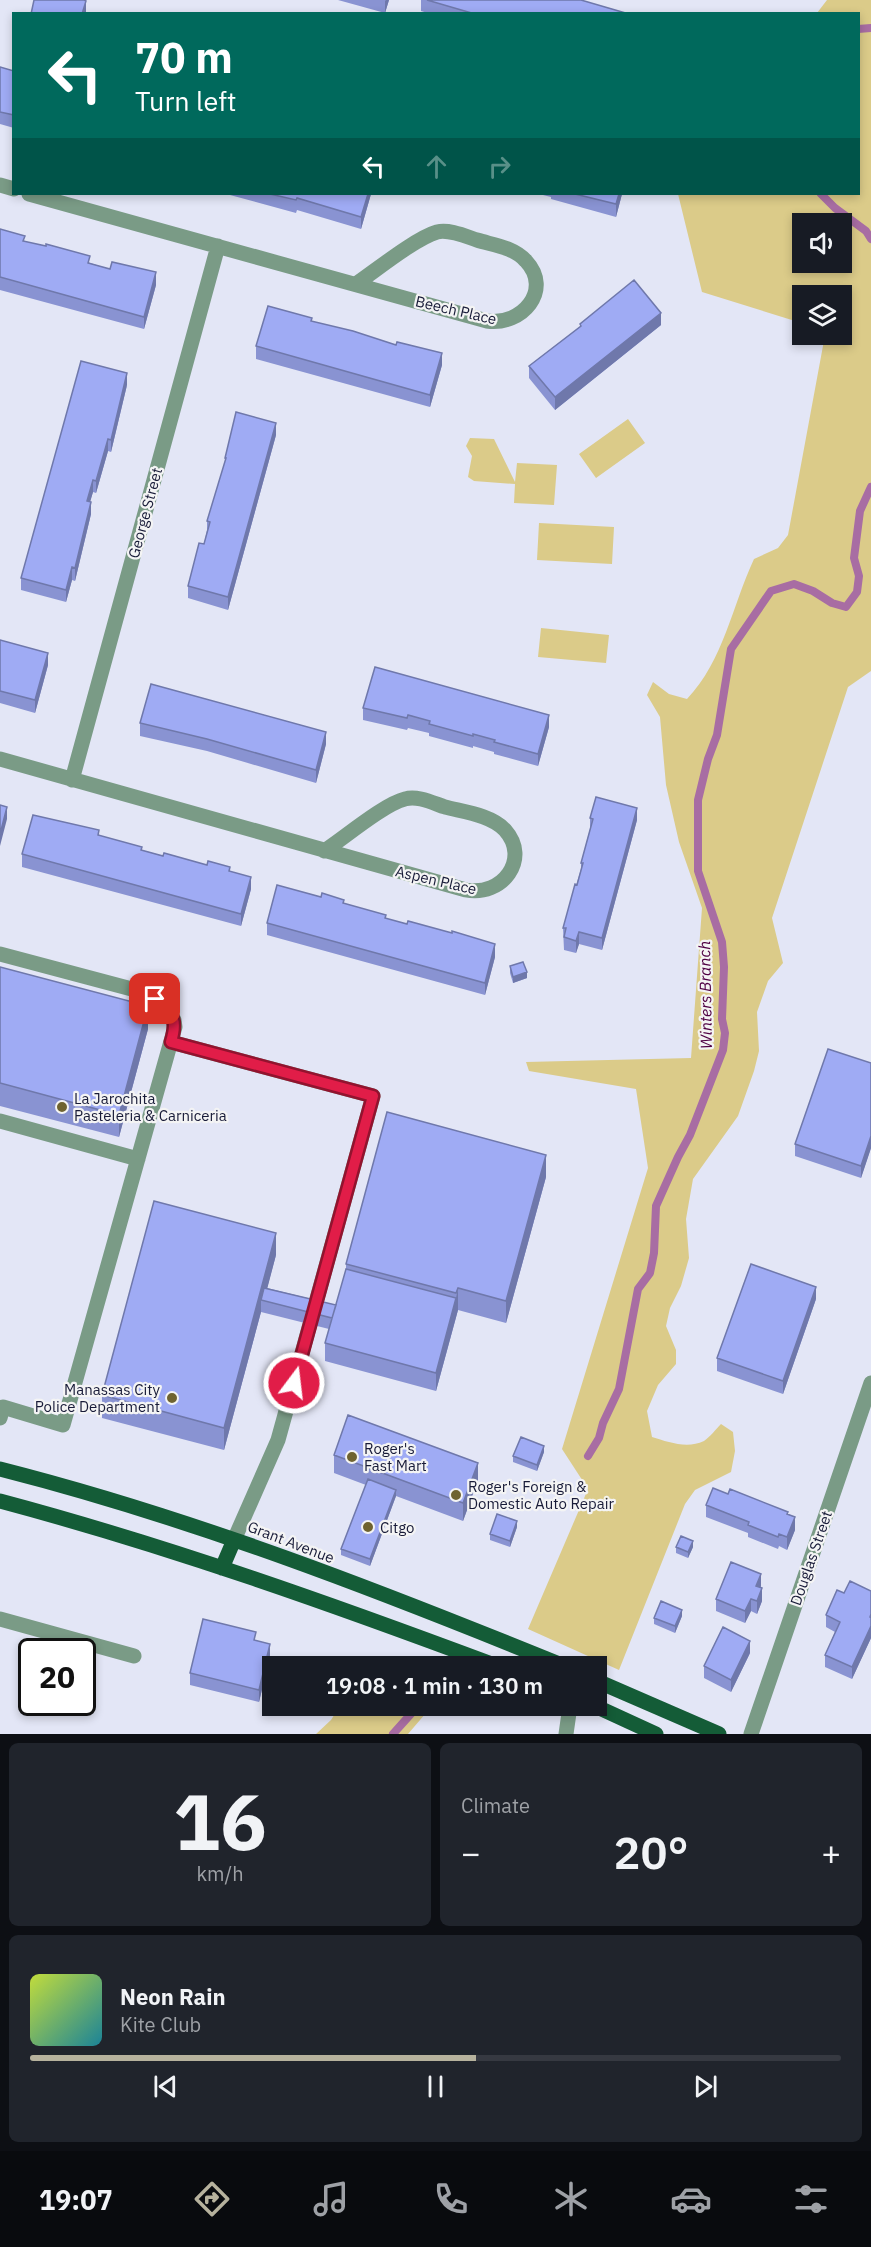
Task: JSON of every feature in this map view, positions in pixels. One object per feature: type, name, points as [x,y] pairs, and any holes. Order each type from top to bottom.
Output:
[{"type":"main road","name":"Grant Avenue","points":[[0,1469],[82,1490],[234,1540],[449,1619],[540,1656]]},
{"type":"main road","points":[[0,1501],[71,1520],[222,1568],[469,1656]]},
{"type":"main road","points":[[222,1568],[234,1540]]},
{"type":"main road","points":[[607,1685],[718,1734]]},
{"type":"main road","points":[[607,1712],[656,1734]]},
{"type":"street","name":"Beech Place","points":[[33,195],[356,284],[497,322],[518,317],[526,310],[535,291],[535,280],[530,266],[518,253],[442,231],[426,237],[356,284]]},
{"type":"street","name":"George Street","points":[[72,780],[218,246]]},
{"type":"street","name":"Aspen Place","points":[[0,759],[324,851],[476,892],[487,891],[498,885],[511,871],[514,860],[511,839],[496,823],[410,798],[393,803],[324,851]]},
{"type":"street","points":[[0,954],[143,992],[168,1010],[175,1027],[63,1425],[3,1407],[0,1418]]},
{"type":"street","points":[[171,1042],[373,1096],[278,1440],[234,1540]]},
{"type":"street","points":[[0,1121],[138,1159]]},
{"type":"street","name":"Douglas Street","points":[[751,1734],[871,1383]]},
{"type":"street","points":[[0,1619],[134,1656]]},
{"type":"street","points":[[566,1734],[569,1716]]},
{"type":"shaded area","points":[[827,0],[871,0],[871,671],[848,687],[772,918],[783,963],[768,981],[757,1012],[759,1051],[738,1116],[693,1179],[686,1219],[689,1258],[681,1286],[670,1308],[666,1326],[676,1350],[676,1364],[658,1385],[647,1411],[652,1437],[671,1443],[684,1445],[704,1441],[721,1424],[733,1432],[735,1451],[731,1472],[695,1490],[685,1504],[619,1670],[607,1665],[607,1656],[588,1656],[528,1629],[588,1489],[562,1449],[648,1168],[636,1089],[529,1071],[526,1062],[691,1058],[702,908],[679,842],[666,785],[660,717],[647,695],[653,682],[669,694],[687,699],[700,684],[719,650],[754,559],[778,548],[788,535],[823,345],[852,345],[852,285],[792,285],[792,320],[702,292],[678,195],[860,195],[860,12],[818,12]]},
{"type":"shaded area","points":[[628,419],[645,443],[596,478],[579,454]]},
{"type":"shaded area","points":[[470,438],[494,439],[515,482],[517,463],[557,465],[554,505],[514,503],[515,484],[474,481],[468,477],[472,456],[466,446]]},
{"type":"shaded area","points":[[539,523],[614,527],[612,564],[537,560]]},
{"type":"shaded area","points":[[541,628],[609,635],[606,663],[538,657]]},
{"type":"shaded area","points":[[334,1716],[423,1716],[408,1734],[316,1734]]},
{"type":"building","points":[[34,0],[86,1],[83,12],[31,12]]},
{"type":"building","points":[[427,0],[581,0],[622,12],[468,12]]},
{"type":"building","points":[[0,67],[12,70],[12,115],[0,112]]},
{"type":"building","points":[[274,195],[368,195],[361,217],[297,198],[296,200]]},
{"type":"building","points":[[579,195],[619,195],[616,204]]},
{"type":"building","points":[[0,229],[25,236],[23,241],[46,246],[46,244],[90,256],[88,263],[110,269],[112,262],[156,272],[144,317],[0,277]]},
{"type":"building","points":[[634,280],[661,313],[555,397],[529,366],[581,326],[580,324]]},
{"type":"building","points":[[268,306],[312,318],[311,321],[396,345],[397,342],[442,353],[430,395],[256,346]]},
{"type":"building","points":[[81,361],[127,373],[111,440],[108,439],[96,481],[93,480],[87,501],[91,502],[75,568],[72,567],[66,590],[21,578]]},
{"type":"building","points":[[236,412],[276,423],[228,597],[188,586],[199,543],[204,544],[210,522],[207,521],[226,458]]},
{"type":"building","points":[[0,640],[48,653],[35,700],[0,691]]},
{"type":"building","points":[[375,667],[549,715],[538,754],[494,742],[495,740],[429,724],[430,721],[408,715],[407,718],[363,708]]},
{"type":"building","points":[[151,684],[326,732],[316,770],[207,739],[140,723]]},
{"type":"building","points":[[596,797],[637,808],[602,938],[579,932],[576,941],[564,937],[566,928],[563,928],[583,863],[581,863],[593,819],[590,818]]},
{"type":"building","points":[[0,805],[7,807],[0,834]]},
{"type":"building","points":[[33,815],[99,830],[98,835],[142,847],[141,850],[163,856],[164,853],[207,865],[208,861],[230,867],[229,871],[251,877],[241,914],[22,854]]},
{"type":"building","points":[[277,885],[321,897],[322,893],[344,900],[343,903],[386,915],[385,918],[407,924],[408,921],[452,933],[452,931],[495,944],[485,983],[267,923]]},
{"type":"building","points":[[523,962],[527,972],[513,977],[510,966]]},
{"type":"building","points":[[0,967],[148,1006],[119,1115],[0,1083]]},
{"type":"building","points":[[828,1049],[871,1063],[871,1136],[861,1166],[795,1144]]},
{"type":"building","points":[[387,1112],[546,1155],[506,1301],[458,1288],[456,1293],[346,1264]]},
{"type":"building","points":[[154,1201],[276,1233],[224,1428],[102,1395]]},
{"type":"building","points":[[751,1264],[816,1287],[783,1381],[717,1358]]},
{"type":"building","points":[[346,1269],[456,1298],[436,1373],[325,1343]]},
{"type":"building","points":[[264,1288],[336,1305],[332,1318],[261,1300]]},
{"type":"building","points":[[348,1415],[478,1463],[463,1503],[334,1455]]},
{"type":"building","points":[[521,1437],[544,1446],[537,1465],[513,1456]]},
{"type":"building","name":"Citgo","points":[[368,1479],[396,1490],[370,1559],[341,1549]]},
{"type":"building","points":[[713,1488],[728,1494],[730,1489],[788,1512],[787,1514],[795,1517],[787,1537],[779,1534],[778,1537],[748,1525],[749,1522],[706,1505]]},
{"type":"building","points":[[497,1514],[517,1521],[510,1541],[490,1534]]},
{"type":"building","points":[[681,1536],[693,1541],[688,1552],[676,1547]]},
{"type":"building","points":[[731,1562],[761,1574],[756,1586],[762,1588],[757,1601],[751,1599],[745,1611],[716,1599]]},
{"type":"building","points":[[850,1581],[871,1591],[871,1626],[852,1667],[825,1655],[840,1622],[826,1615],[837,1590],[844,1593]]},
{"type":"building","points":[[661,1601],[682,1610],[675,1626],[654,1618]]},
{"type":"building","points":[[203,1619],[256,1632],[254,1640],[270,1644],[267,1656],[262,1656],[262,1677],[259,1690],[190,1673]]},
{"type":"building","points":[[723,1627],[750,1641],[731,1680],[704,1666]]},
{"type":"waterway","name":"Winters Branch","points":[[860,29],[871,28]]},
{"type":"waterway","name":"Winters Branch","points":[[822,195],[835,208],[866,231],[871,239]]},
{"type":"waterway","name":"Winters Branch","points":[[588,1456],[599,1438],[603,1423],[619,1389],[638,1289],[650,1273],[654,1253],[656,1206],[690,1135],[723,1050],[725,1033],[722,1019],[724,967],[722,942],[698,871],[698,800],[708,759],[717,735],[731,649],[771,591],[794,584],[813,591],[832,603],[846,607],[857,592],[859,576],[854,558],[860,511],[871,487]]},
{"type":"waterway","points":[[393,1734],[409,1716]]},
{"type":"place","name":"La Jarochita Pasteleria & Carniceria","points":[[62,1107]]},
{"type":"place","name":"Manassas City Police Department","points":[[172,1398]]},
{"type":"place","name":"Roger's Fast Mart","points":[[352,1457]]},
{"type":"place","name":"Roger's Foreign & Domestic Auto Repair","points":[[456,1495]]},
{"type":"place","name":"Citgo","points":[[368,1527]]},
{"type":"route","points":[[155,999],[168,1010],[174,1020],[175,1027],[171,1042],[373,1096],[294,1383]]}]
